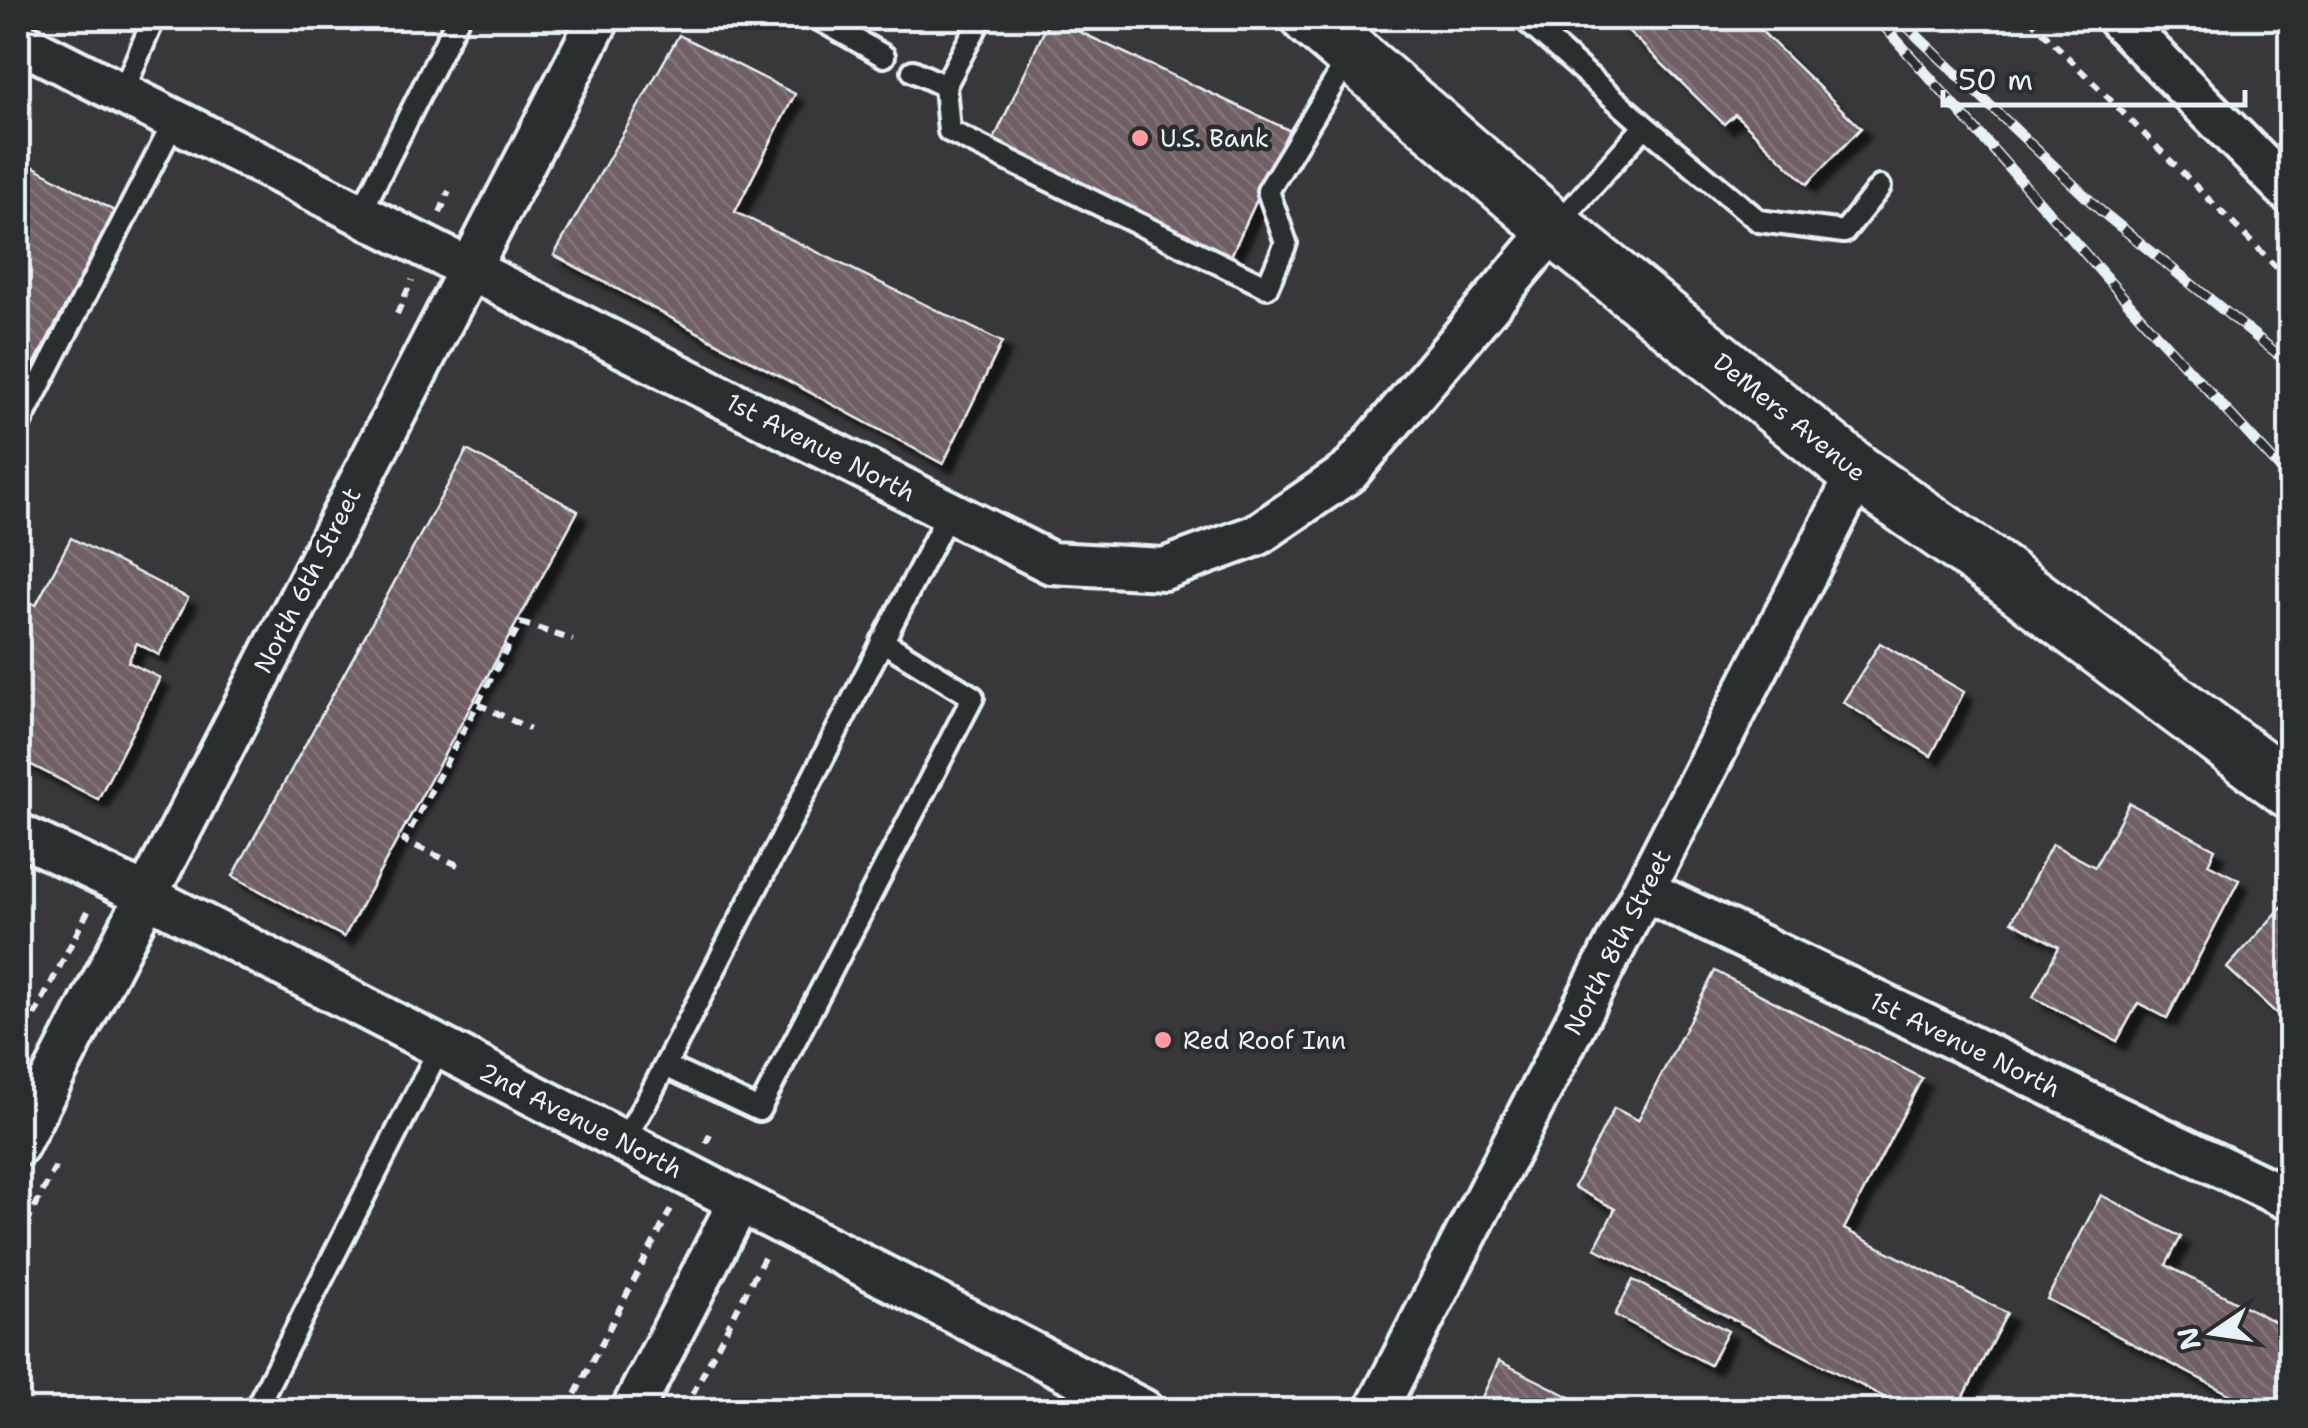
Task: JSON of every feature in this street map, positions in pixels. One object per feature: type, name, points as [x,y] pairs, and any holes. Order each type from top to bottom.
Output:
[{"type":"main road","name":"DeMers Avenue","points":[[1329,29],[1554,228],[1858,474],[2001,573],[2290,790]]},
{"type":"street","name":"North 6th Street","points":[[18,1145],[144,894],[600,18]]},
{"type":"street","points":[[2117,18],[2290,194]]},
{"type":"street","name":"1st Avenue North","points":[[18,41],[1051,563],[1164,570],[1257,534],[1349,472],[1554,228]]},
{"type":"street","name":"North 8th Street","points":[[1376,1410],[1858,474]]},
{"type":"street","name":"2nd Avenue North","points":[[18,834],[144,894],[1143,1410]]},
{"type":"street","name":"1st Avenue North","points":[[1644,890],[2286,1198]]},
{"type":"street","points":[[632,1410],[739,1202]]},
{"type":"lane","points":[[122,94],[154,18]]},
{"type":"lane","points":[[360,214],[458,18]]},
{"type":"lane","points":[[817,18],[884,56]]},
{"type":"lane","points":[[981,18],[945,86],[950,131],[1267,287],[1286,243],[1268,190],[1329,29]]},
{"type":"lane","points":[[1523,18],[1759,221],[1844,232],[1880,188]]},
{"type":"lane","points":[[912,70],[945,86]]},
{"type":"lane","points":[[18,428],[175,120]]},
{"type":"lane","points":[[1554,228],[1645,126]]},
{"type":"lane","points":[[623,1142],[948,512]]},
{"type":"lane","points":[[665,1066],[759,1110],[973,698],[882,641]]},
{"type":"lane","points":[[255,1410],[440,1047]]},
{"type":"path","points":[[2029,18],[2290,280]]},
{"type":"path","points":[[458,865],[404,841],[521,623],[573,640]]},
{"type":"path","points":[[478,704],[530,729]]},
{"type":"path","points":[[18,1048],[106,876]]},
{"type":"path","points":[[568,1410],[713,1128]]},
{"type":"path","points":[[684,1410],[781,1224]]},
{"type":"building","name":"U.S. Bank","points":[[1050,18],[1289,130],[1230,258],[991,146]]},
{"type":"building","points":[[1619,18],[1748,18],[1861,128],[1807,184],[1735,114],[1724,124]]},
{"type":"building","points":[[679,35],[795,94],[735,212],[1002,342],[943,464],[554,255]]},
{"type":"building","points":[[18,158],[116,212],[18,394]]},
{"type":"building","points":[[467,450],[578,511],[344,937],[233,876]]},
{"type":"building","points":[[71,538],[188,598],[159,655],[137,643],[128,662],[160,678],[98,799],[18,758],[18,596],[36,605]]},
{"type":"building","points":[[1880,643],[1964,692],[1931,756],[1843,702]]},
{"type":"building","points":[[2129,803],[2215,849],[2208,864],[2239,880],[2167,1018],[2138,1003],[2117,1041],[2033,997],[2059,947],[2012,921],[2052,844],[2095,867]]},
{"type":"building","points":[[2290,898],[2290,1026],[2227,968]]},
{"type":"building","points":[[1715,971],[1922,1078],[1844,1229],[2007,1313],[1957,1410],[1909,1410],[1595,1248],[1615,1209],[1574,1187],[1614,1108],[1638,1120]]},
{"type":"building","points":[[2101,1195],[2181,1237],[2166,1265],[2290,1330],[2290,1410],[2260,1410],[2047,1299]]},
{"type":"building","points":[[1633,1280],[1728,1331],[1710,1365],[1615,1315]]},
{"type":"building","points":[[1499,1361],[1596,1410],[1476,1410]]},
{"type":"railway","points":[[1877,18],[2155,333],[2290,479]]},
{"type":"railway","points":[[1898,18],[2101,211],[2290,364]]},
{"type":"place","name":"U.S. Bank","points":[[1140,138]]},
{"type":"place","name":"Red Roof Inn","points":[[1163,1040]]}]
